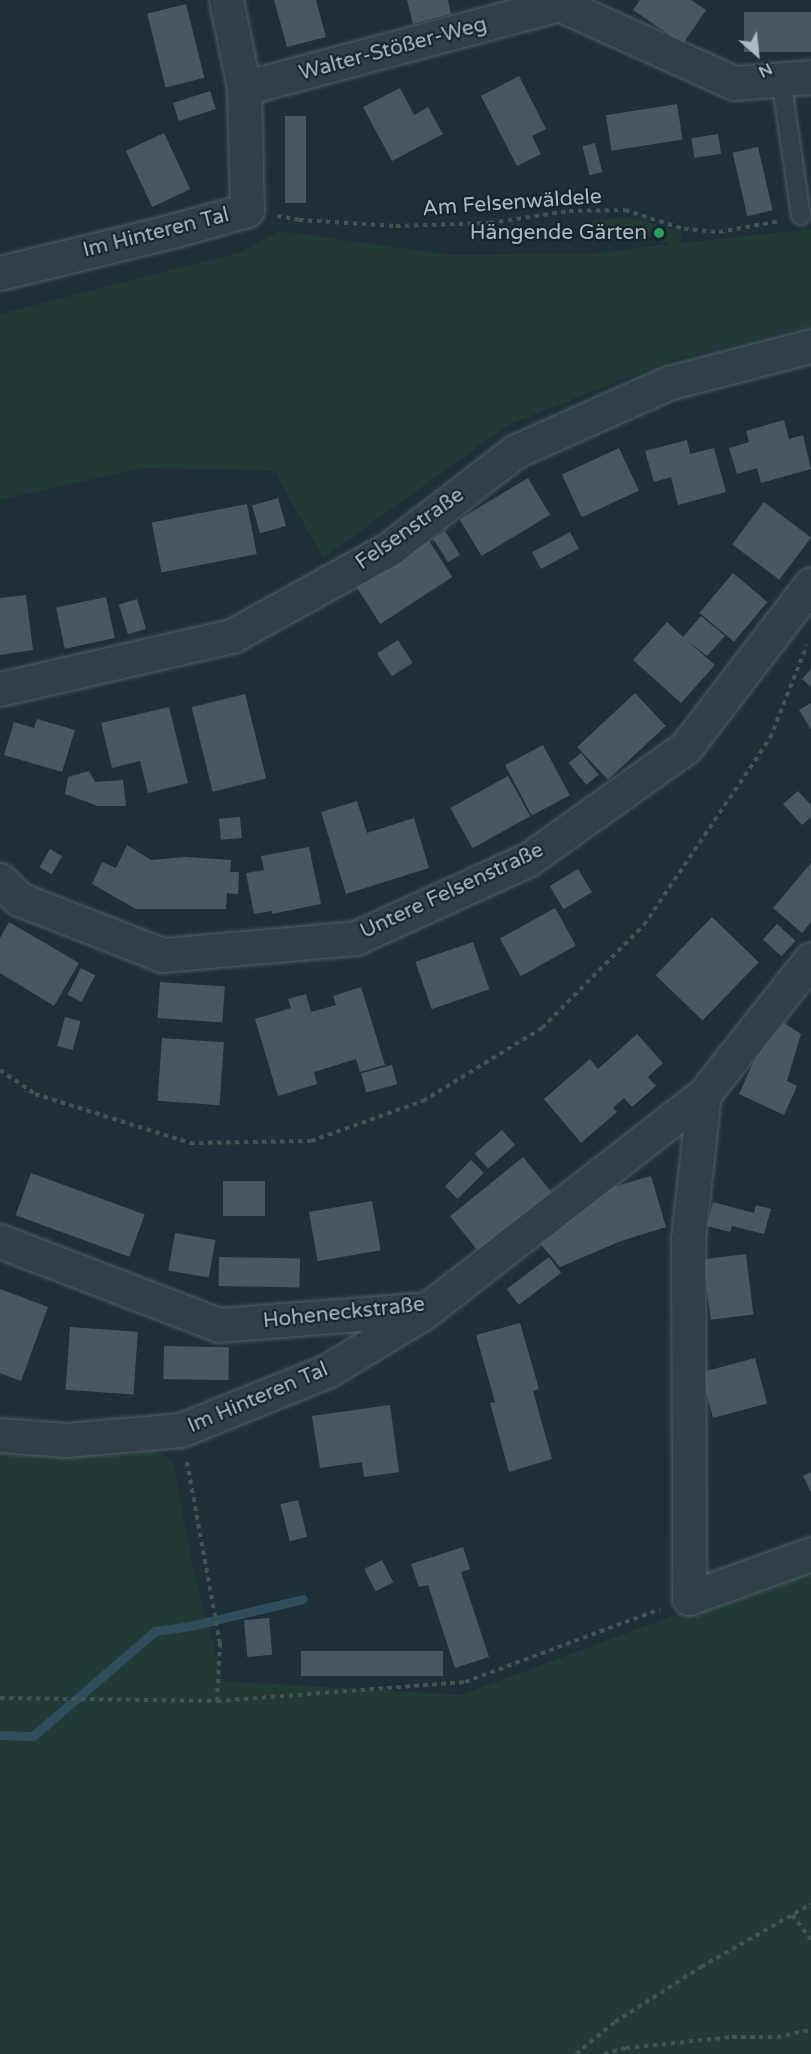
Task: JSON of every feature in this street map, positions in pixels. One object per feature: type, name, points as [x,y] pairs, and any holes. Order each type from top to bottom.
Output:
[{"type":"street","name":"Im Hinteren Tal","points":[[0,273],[172,231],[247,210],[244,88],[225,0]]},
{"type":"street","name":"Walter-Stößer-Weg","points":[[244,88],[559,4],[734,83],[796,78]]},
{"type":"street","name":"Felsenstraße","points":[[0,689],[232,636],[388,549],[516,451],[668,383],[811,346]]},
{"type":"street","name":"Untere Felsenstraße","points":[[0,880],[19,899],[162,955],[356,938],[530,859],[686,747],[811,584]]},
{"type":"street","name":"Hoheneckstraße","points":[[0,1241],[219,1325],[428,1309],[704,1094],[811,959]]},
{"type":"street","points":[[704,1094],[688,1239],[688,1598],[811,1554]]},
{"type":"street","name":"Im Hinteren Tal","points":[[0,1434],[66,1440],[181,1431],[327,1371],[428,1309]]},
{"type":"lane","points":[[796,78],[801,216]]},
{"type":"path","name":"Am Felsenwäldele","points":[[247,210],[299,220],[396,226],[489,223],[569,211],[625,210],[684,229],[719,232],[801,216]]},
{"type":"path","points":[[0,1070],[35,1094],[190,1143],[311,1141],[423,1101],[542,1028],[644,925],[770,738],[811,634]]},
{"type":"path","points":[[181,1431],[220,1643],[217,1701]]},
{"type":"path","points":[[0,1698],[217,1701],[465,1682],[688,1598]]},
{"type":"path","points":[[576,2054],[615,2022],[701,1967],[811,1904]]},
{"type":"path","points":[[792,1915],[811,1939]]},
{"type":"path","points":[[604,2054],[626,2048],[732,2037],[777,2037],[811,2030]]},
{"type":"green space","points":[[627,217],[681,231],[681,243],[811,229],[811,326],[673,360],[508,425],[323,558],[274,471],[142,468],[0,500],[0,314],[241,252],[280,231],[451,255],[592,254],[670,244],[620,227],[583,234],[582,222]]},
{"type":"green space","points":[[0,1448],[34,1455],[157,1451],[173,1461],[194,1574],[223,1681],[461,1695],[811,1564],[811,2054],[0,2054]]},
{"type":"building","points":[[274,0],[316,0],[326,37],[287,47]]},
{"type":"building","points":[[407,0],[448,0],[451,14],[413,24]]},
{"type":"building","points":[[640,0],[691,0],[706,10],[683,44],[633,10]]},
{"type":"building","points":[[186,4],[204,78],[166,87],[147,14]]},
{"type":"building","points":[[744,12],[811,12],[811,52],[744,52]]},
{"type":"building","points":[[519,76],[546,129],[532,136],[541,154],[517,166],[481,96]]},
{"type":"building","points":[[400,88],[414,115],[428,107],[443,134],[392,161],[363,107]]},
{"type":"building","points":[[210,91],[216,109],[179,121],[173,103]]},
{"type":"building","points":[[677,104],[683,140],[612,151],[606,115]]},
{"type":"building","points":[[285,116],[306,116],[306,203],[285,203]]},
{"type":"building","points":[[164,133],[190,189],[152,207],[126,151]]},
{"type":"building","points":[[718,134],[721,154],[694,158],[691,138]]},
{"type":"building","points":[[595,143],[602,172],[590,175],[582,146]]},
{"type":"building","points":[[758,147],[773,210],[747,216],[733,153]]},
{"type":"building","points":[[784,420],[789,439],[803,435],[811,469],[761,483],[757,468],[737,474],[729,448],[749,442],[746,431]]},
{"type":"building","points":[[687,440],[690,454],[714,448],[726,492],[678,505],[671,477],[654,482],[645,451]]},
{"type":"building","points":[[619,448],[639,491],[582,517],[562,475]]},
{"type":"building","points":[[528,478],[550,515],[482,556],[459,519]]},
{"type":"building","points":[[278,498],[286,526],[260,533],[252,505]]},
{"type":"building","points":[[764,502],[811,537],[779,580],[732,544]]},
{"type":"building","points":[[247,504],[257,554],[162,573],[152,523]]},
{"type":"building","points":[[445,531],[460,555],[448,562],[433,538]]},
{"type":"building","points":[[570,532],[579,549],[541,569],[532,552]]},
{"type":"building","points":[[429,541],[452,577],[380,624],[357,588]]},
{"type":"building","points":[[733,573],[767,602],[734,642],[700,613]]},
{"type":"building","points":[[26,595],[33,650],[0,655],[0,598]]},
{"type":"building","points":[[106,597],[115,638],[65,649],[56,608]]},
{"type":"building","points":[[137,599],[146,629],[128,634],[119,605]]},
{"type":"building","points":[[701,616],[725,636],[707,656],[685,639],[715,665],[681,703],[633,660],[667,622],[683,637]]},
{"type":"building","points":[[398,640],[413,663],[392,676],[377,654]]},
{"type":"building","points":[[811,669],[811,687],[802,679]]},
{"type":"building","points":[[635,693],[666,726],[608,780],[577,747]]},
{"type":"building","points":[[245,694],[266,778],[213,792],[192,707]]},
{"type":"building","points":[[811,703],[811,730],[799,710]]},
{"type":"building","points":[[169,707],[188,783],[148,793],[140,761],[112,768],[101,723]]},
{"type":"building","points":[[37,719],[75,730],[62,772],[4,755],[14,722],[34,728]]},
{"type":"building","points":[[543,745],[570,795],[532,816],[505,765]]},
{"type":"building","points":[[581,753],[599,775],[586,785],[569,763]]},
{"type":"building","points":[[89,771],[95,782],[123,780],[126,806],[98,806],[65,794],[68,777]]},
{"type":"building","points":[[508,776],[530,816],[473,848],[450,808]]},
{"type":"building","points":[[798,791],[811,805],[811,817],[802,825],[783,804]]},
{"type":"building","points":[[357,801],[367,833],[414,818],[429,868],[346,894],[321,812]]},
{"type":"building","points":[[240,817],[242,838],[221,840],[219,819]]},
{"type":"building","points":[[127,845],[151,860],[185,857],[231,860],[230,872],[239,872],[238,894],[227,893],[226,909],[136,909],[92,884],[102,862],[116,868]]},
{"type":"building","points":[[309,847],[321,904],[272,914],[272,911],[254,914],[246,873],[264,870],[261,856]]},
{"type":"building","points":[[50,849],[62,856],[52,874],[40,867]]},
{"type":"building","points":[[811,863],[811,922],[802,933],[773,908]]},
{"type":"building","points":[[578,869],[592,892],[564,909],[550,886]]},
{"type":"building","points":[[555,908],[576,946],[521,976],[500,939]]},
{"type":"building","points":[[712,917],[759,962],[702,1020],[656,975]]},
{"type":"building","points":[[9,922],[79,963],[54,1006],[0,973],[0,938]]},
{"type":"building","points":[[777,924],[796,941],[782,956],[763,940]]},
{"type":"building","points":[[473,942],[489,989],[432,1009],[415,962]]},
{"type":"building","points":[[81,968],[95,975],[82,1002],[67,995]]},
{"type":"building","points":[[160,982],[225,987],[222,1022],[157,1018]]},
{"type":"building","points":[[361,987],[385,1065],[360,1072],[356,1059],[314,1072],[317,1084],[278,1096],[255,1019],[291,1008],[288,999],[306,994],[311,1012],[336,1005],[333,996]]},
{"type":"building","points":[[65,1017],[80,1021],[73,1050],[57,1046]]},
{"type":"building","points":[[784,1023],[801,1034],[787,1081],[797,1086],[784,1115],[739,1094],[756,1056]]},
{"type":"building","points":[[637,1034],[663,1063],[648,1077],[656,1086],[632,1107],[624,1098],[613,1108],[617,1112],[581,1143],[544,1099],[590,1059],[598,1069]]},
{"type":"building","points":[[162,1038],[224,1042],[219,1105],[158,1101]]},
{"type":"building","points":[[392,1065],[397,1084],[366,1093],[361,1073]]},
{"type":"building","points":[[502,1130],[515,1145],[488,1169],[475,1154]]},
{"type":"building","points":[[523,1157],[552,1193],[479,1252],[450,1216]]},
{"type":"building","points":[[471,1160],[484,1173],[458,1199],[445,1186]]},
{"type":"building","points":[[31,1173],[145,1214],[129,1257],[16,1215]]},
{"type":"building","points":[[651,1176],[666,1227],[621,1241],[560,1267],[538,1241],[606,1189]]},
{"type":"building","points":[[223,1181],[265,1181],[265,1216],[223,1216]]},
{"type":"building","points":[[372,1201],[381,1250],[318,1261],[309,1212]]},
{"type":"building","points":[[713,1202],[754,1213],[756,1205],[771,1209],[764,1234],[732,1226],[730,1232],[707,1226]]},
{"type":"building","points":[[175,1233],[215,1240],[209,1278],[168,1270]]},
{"type":"building","points":[[746,1254],[753,1315],[711,1320],[703,1259]]},
{"type":"building","points":[[219,1257],[300,1258],[299,1287],[218,1286]]},
{"type":"building","points":[[549,1257],[561,1273],[519,1305],[507,1289]]},
{"type":"building","points":[[0,1289],[48,1307],[21,1381],[0,1373]]},
{"type":"building","points":[[520,1323],[539,1389],[533,1391],[552,1459],[509,1472],[490,1403],[495,1402],[476,1335]]},
{"type":"building","points":[[70,1327],[138,1332],[133,1395],[66,1390]]},
{"type":"building","points":[[164,1346],[229,1347],[228,1380],[163,1379]]},
{"type":"building","points":[[755,1358],[767,1403],[713,1418],[701,1372]]},
{"type":"building","points":[[390,1405],[399,1472],[364,1477],[362,1462],[320,1468],[312,1416]]},
{"type":"building","points":[[811,1472],[811,1492],[803,1476]]},
{"type":"building","points":[[298,1500],[307,1537],[290,1541],[281,1504]]},
{"type":"building","points":[[463,1547],[470,1569],[461,1572],[489,1657],[455,1668],[428,1585],[419,1587],[411,1564]]},
{"type":"building","points":[[382,1560],[393,1582],[376,1591],[364,1569]]},
{"type":"building","points":[[269,1618],[272,1655],[247,1657],[244,1620]]},
{"type":"building","points":[[301,1651],[443,1651],[443,1676],[301,1676]]},
{"type":"waterway","points":[[0,1735],[33,1736],[155,1631],[190,1626],[303,1599]]},
{"type":"place","name":"Hängende Gärten","points":[[659,233]]}]
